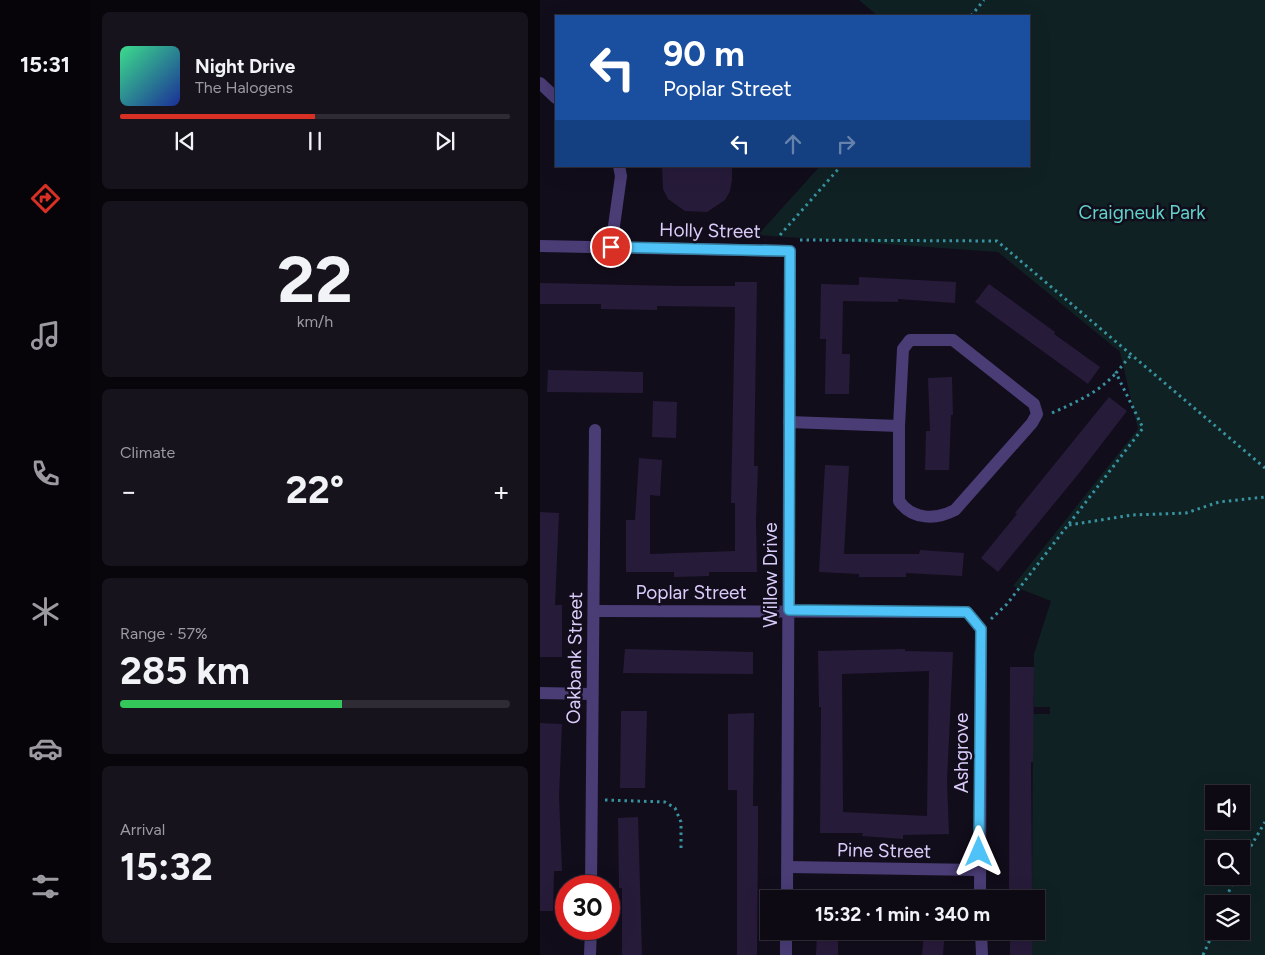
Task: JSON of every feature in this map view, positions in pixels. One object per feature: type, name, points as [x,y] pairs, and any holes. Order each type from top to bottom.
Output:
[{"type":"street","points":[[540,83],[555,97]]},
{"type":"street","points":[[611,247],[621,176],[619,167]]},
{"type":"street","name":"Holly Street","points":[[540,246],[790,251]]},
{"type":"street","name":"Willow Drive","points":[[787,890],[790,251]]},
{"type":"street","points":[[910,340],[953,340],[1034,404],[1037,414],[1032,423],[955,510],[942,517],[921,516],[905,510],[899,501],[899,426],[903,349],[910,340]]},
{"type":"street","points":[[789,422],[899,426]]},
{"type":"street","name":"Oakbank Street","points":[[591,875],[591,694],[594,611],[595,430]]},
{"type":"street","name":"Poplar Street","points":[[594,611],[789,610],[967,612],[981,629]]},
{"type":"street","name":"Ashgrove","points":[[980,890],[981,629]]},
{"type":"street","points":[[540,693],[591,694]]},
{"type":"street","name":"Pine Street","points":[[788,867],[979,870]]},
{"type":"street","points":[[590,955],[591,940]]},
{"type":"street","points":[[786,940],[786,955]]},
{"type":"street","points":[[981,940],[982,955]]},
{"type":"path","points":[[972,15],[984,0]]},
{"type":"path","points":[[766,250],[840,167]]},
{"type":"path","points":[[790,251],[800,239],[997,241],[1265,468]]},
{"type":"path","points":[[1037,414],[1047,415],[1105,386],[1131,354]]},
{"type":"path","points":[[981,629],[1006,604],[1143,428],[1116,373]]},
{"type":"path","points":[[1068,526],[1132,515],[1186,513],[1220,502],[1265,498]]},
{"type":"path","points":[[592,799],[666,802],[674,808],[681,822],[681,852]]},
{"type":"path","points":[[1250,848],[1265,822]]},
{"type":"path","points":[[1203,955],[1210,940]]},
{"type":"green space","name":"Craigneuk Park","points":[[859,0],[1265,0],[1265,955],[1032,955],[1032,940],[1045,940],[1045,890],[1032,890],[1033,724],[1026,714],[1050,714],[1050,707],[1034,707],[1034,654],[1051,601],[1013,586],[1138,429],[1120,352],[998,252],[758,235],[819,167],[1030,167],[1030,15],[877,15]]},
{"type":"building","points":[[662,167],[732,167],[730,191],[725,200],[707,212],[685,211],[668,199],[663,189]]},
{"type":"building","points":[[859,277],[956,282],[955,303],[898,299],[898,302],[843,301],[842,354],[850,354],[849,394],[825,394],[826,339],[820,339],[821,284],[859,285]]},
{"type":"building","points":[[735,282],[757,282],[754,466],[758,466],[757,572],[709,572],[709,576],[674,577],[674,572],[626,572],[626,520],[635,520],[639,458],[662,460],[660,496],[650,495],[650,554],[735,551],[735,503],[731,503],[735,307],[657,306],[657,310],[601,309],[601,304],[540,304],[540,283],[735,286]]},
{"type":"building","points":[[989,284],[1100,367],[1088,384],[975,302]]},
{"type":"building","points":[[548,370],[643,372],[643,393],[547,392]]},
{"type":"building","points":[[952,377],[953,415],[951,415],[949,470],[925,470],[926,431],[930,431],[928,378]]},
{"type":"building","points":[[1109,397],[1127,411],[998,572],[981,558]]},
{"type":"building","points":[[653,401],[677,402],[676,438],[652,437]]},
{"type":"building","points":[[825,465],[849,466],[844,554],[919,554],[920,550],[964,553],[962,576],[906,573],[906,577],[859,577],[859,574],[819,572]]},
{"type":"building","points":[[540,512],[559,513],[555,605],[562,605],[562,657],[540,657]]},
{"type":"building","points":[[625,649],[753,652],[753,674],[623,673]]},
{"type":"building","points":[[905,649],[905,651],[953,652],[947,781],[949,834],[903,835],[903,839],[862,836],[863,833],[820,833],[821,707],[819,707],[818,651]],"holes":[[[929,671],[927,816],[843,812],[842,674]]]},
{"type":"building","points":[[1010,667],[1034,667],[1033,762],[1031,762],[1032,890],[1009,890]]},
{"type":"building","points":[[621,711],[647,711],[645,788],[620,788]]},
{"type":"building","points":[[754,713],[753,806],[758,806],[757,955],[737,955],[737,790],[728,790],[728,714]]},
{"type":"building","points":[[540,723],[562,724],[559,797],[562,871],[554,871],[553,911],[540,911]]},
{"type":"building","points":[[638,817],[642,955],[622,955],[622,888],[620,888],[619,875],[618,818]]},
{"type":"building","points":[[817,940],[838,940],[838,955],[816,955]]},
{"type":"building","points":[[923,940],[944,940],[943,955],[922,955]]},
{"type":"building","points":[[1010,940],[1032,940],[1032,955],[1010,955]]},
{"type":"route","points":[[611,247],[790,251],[789,610],[967,612],[981,629],[979,852]]}]
